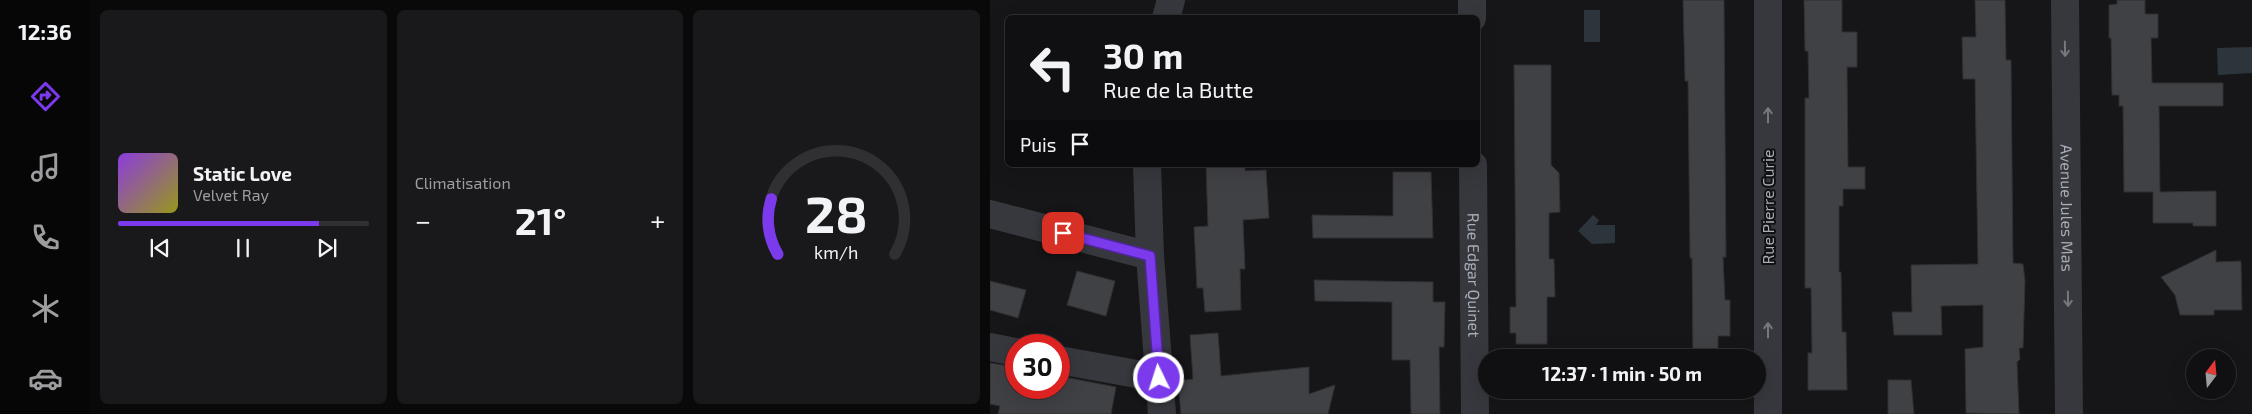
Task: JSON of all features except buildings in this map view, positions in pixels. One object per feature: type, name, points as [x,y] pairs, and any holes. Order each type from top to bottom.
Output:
[{"type":"street","points":[[1167,15],[1171,0]]},
{"type":"street","points":[[1472,0],[1472,15]]},
{"type":"street","name":"Rue Pierre Curie","points":[[1768,0],[1768,414]]},
{"type":"street","name":"Avenue Jules Mas","points":[[2065,0],[2069,414]]},
{"type":"street","points":[[1147,167],[1150,256],[1162,414]]},
{"type":"street","name":"Rue Edgar Quinet","points":[[1474,167],[1475,414]]},
{"type":"street","points":[[990,214],[1150,256]]},
{"type":"street","points":[[990,347],[1005,350]]},
{"type":"street","points":[[1070,362],[1159,378]]},
{"type":"shaded area","points":[[1584,10],[1600,10],[1600,42],[1584,42]]},
{"type":"shaded area","points":[[2252,47],[2252,73],[2218,75],[2217,48]]},
{"type":"shaded area","points":[[1593,215],[1599,220],[1596,225],[1615,225],[1615,243],[1592,244],[1578,231]]},
{"type":"route","points":[[1063,233],[1150,256],[1159,378]]}]
